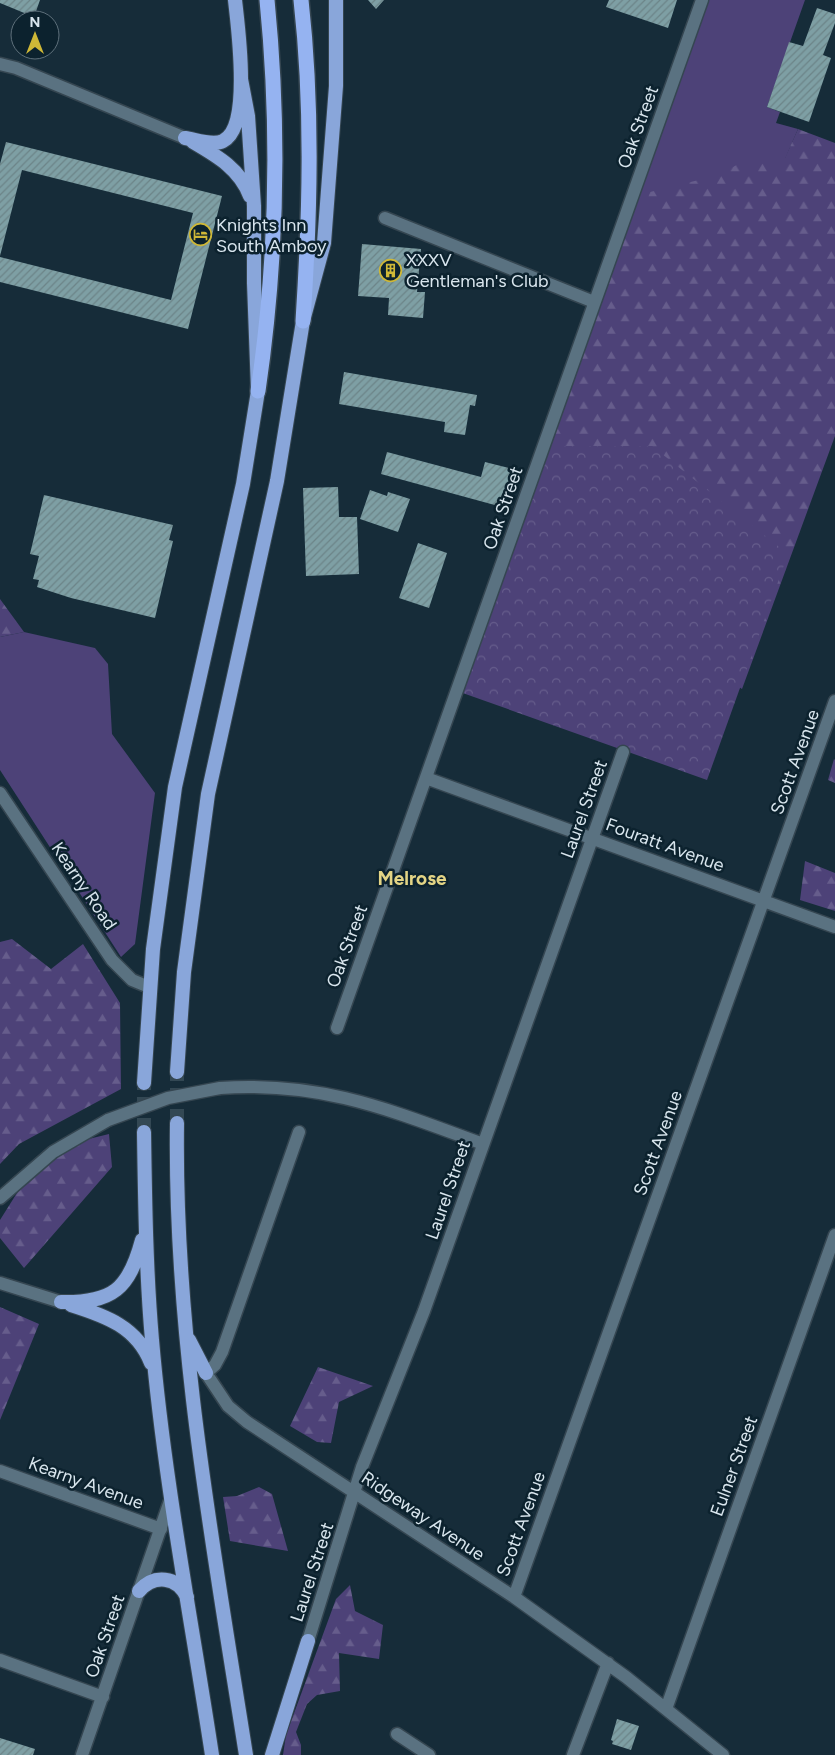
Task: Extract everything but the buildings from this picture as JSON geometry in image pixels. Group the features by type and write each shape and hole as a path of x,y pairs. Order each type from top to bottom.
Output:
{"highway":[{"path":"235,0 241,79 248,116 254,206 254,283 258,391"},
{"path":"144,1083 149,987 161,882 180,759 243,484 258,391 272,281 276,176 273,79 267,0"},
{"path":"178,1072 184,972 207,803 277,481 303,321 308,241 310,152 302,0"},
{"path":"303,321 324,243 336,100 336,0"},
{"path":"185,138 220,142 231,135 238,123 241,79"},
{"path":"185,138 217,156 234,170 245,184 254,206"},
{"path":"177,1123 177,1228 184,1324 199,1454 246,1755"},
{"path":"144,1132 146,1227 156,1376 171,1498 212,1755"},
{"path":"61,1302 97,1300 118,1290 129,1277 134,1266 146,1227"},
{"path":"61,1302 95,1313 127,1328 141,1343 156,1376"},
{"path":"184,1324 192,1348 206,1373"},
{"path":"139,1591 149,1582 170,1580 180,1586 188,1599"},
{"path":"272,1755 308,1641"}],"street":[{"name":"Oak Street","path":"337,1028 702,0"},
{"path":"0,64 16,68 185,138"},
{"path":"384,218 594,302"},
{"name":"Scott Avenue","path":"514,1597 835,701"},
{"name":"Laurel Street","path":"308,1641 362,1467 424,1311 623,752"},
{"name":"Fouratt Avenue","path":"426,778 835,927"},
{"name":"Kearny Road","path":"0,793 112,960 132,980 149,987"},
{"path":"0,1198 53,1152 108,1120 168,1098 220,1088 274,1086 327,1093 393,1111 483,1144"},
{"path":"206,1373 215,1365 222,1352 299,1132"},
{"name":"Eulner Street","path":"666,1709 835,1235"},
{"path":"0,1283 61,1302"},
{"name":"Ridgeway Avenue","path":"206,1373 220,1397 238,1414 514,1597 608,1663 723,1755"},
{"name":"Kearny Avenue","path":"0,1470 161,1529"},
{"name":"Oak Street","path":"82,1755 171,1498"},
{"path":"0,1660 103,1697"},
{"path":"573,1755 608,1663"},
{"path":"397,1734 429,1755"}],"green space":[{"path":"702,0 805,0 767,107 780,112 776,123 798,129 782,166 620,229"},
{"path":"798,129 835,143 835,436 742,689 694,655 561,446 544,446 620,229 641,218 650,192 719,175 747,159 766,163 785,158"},
{"path":"544,446 652,446 788,554 707,780 457,691"},
{"path":"0,599 24,632 0,637"},
{"path":"24,632 95,648 108,664 112,734 155,793 135,944 121,957 0,770 0,637"},
{"path":"835,760 835,783 828,780"},
{"path":"805,861 835,873 835,911 800,900"},
{"path":"12,939 51,969 83,944 120,1003 121,1089 19,1144 0,1164 0,942"},
{"path":"109,1134 112,1167 24,1268 0,1238 0,1220 44,1150"},
{"path":"0,1307 39,1324 0,1420"},
{"path":"318,1367 373,1386 339,1402 331,1443 317,1442 290,1426"},
{"path":"259,1487 272,1494 288,1551 230,1541 223,1497 237,1496"},
{"path":"350,1585 355,1611 383,1625 379,1659 339,1653 340,1691 317,1695 307,1704 296,1732 301,1745 301,1755 283,1755 286,1735 336,1599"}],"tunnel":[{"path":"177,1072 177,1123"},
{"path":"144,1083 144,1132"}],"place":[{"name":"Knights Inn South Amboy","path":"200,235"},
{"name":"XXXV Gentleman's Club","path":"390,270"}],"district":[{"name":"Melrose","path":"412,878"}]}
